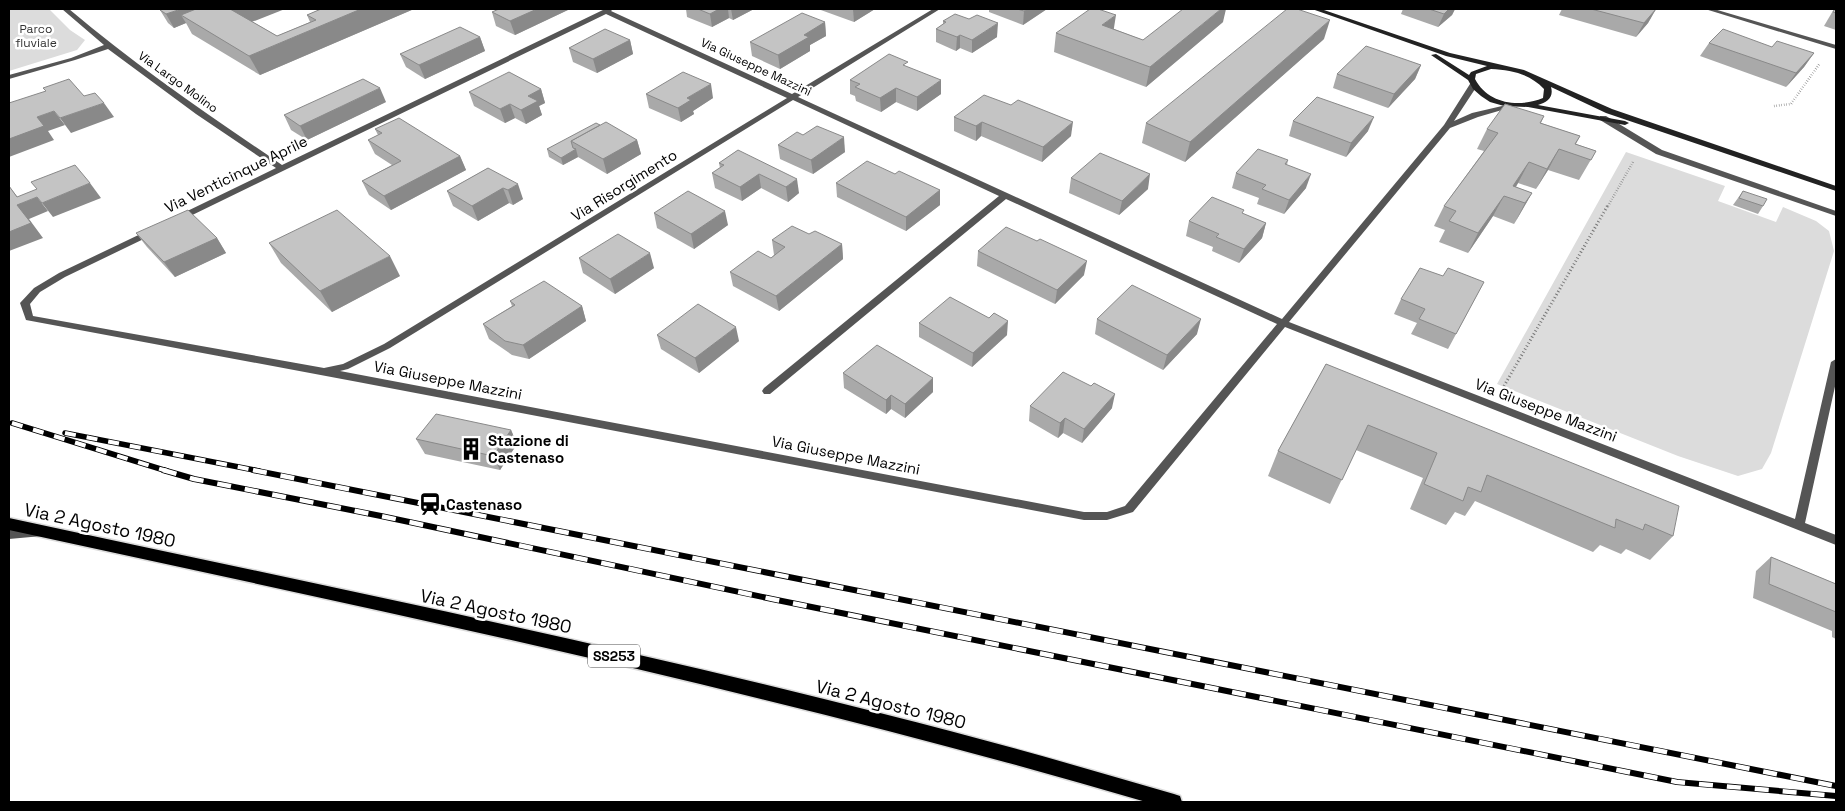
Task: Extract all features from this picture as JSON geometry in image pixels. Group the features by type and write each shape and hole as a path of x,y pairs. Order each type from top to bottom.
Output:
{"main road":[{"name":"Via 2 Agosto 1980","path":"9,524 692,673 893,722 1174,802"}],"street":[{"name":"Via Largo Molino","path":"65,9 109,46 199,112 282,168"},
{"name":"Via Risorgimento","path":"320,371 345,367 387,346 937,9"},
{"path":"1315,9 1448,55 1526,73 1542,82 1609,111 1836,189"},
{"path":"1708,9 1834,47"},
{"name":"Via Giuseppe Mazzini","path":"608,10 792,98 1283,323 1836,540"},
{"name":"Via Venticinque Aprile","path":"176,220 608,10"},
{"path":"1410,42 1445,60 1490,98 1517,105 1528,105 1668,131"},
{"path":"9,77 74,60 109,46"},
{"path":"1472,82 1473,73 1480,69 1501,67"},
{"name":"Via Giuseppe Mazzini","path":"320,371 1074,514 1107,516 1129,509 1447,126 1472,82"},
{"path":"1528,105 1546,99 1548,89 1542,82"},
{"name":"Via Giuseppe Mazzini","path":"1447,126 1475,115 1517,105"},
{"path":"1603,118 1659,152 1836,214"},
{"path":"767,391 1006,195"},
{"name":"Via Venticinque Aprile","path":"159,228 62,275 36,290 26,303 30,318 320,371"},
{"path":"1799,525 1836,362"},
{"path":"9,534 48,532"}],"path":[{"path":"1774,106 1792,104 1834,47"},
{"path":"1501,391 1636,155 1659,152"}],"green space":[{"name":"Parco fluviale","path":"9,9 49,9 70,30 85,40 77,50 9,71"},
{"path":"1626,152 1725,186 1718,201 1776,222 1783,207 1816,221 1829,231 1834,251 1771,453 1762,469 1738,476 1678,456 1497,384"}],"building":[{"path":"181,9 166,14 160,10"},
{"path":"196,9 230,9 277,36 316,20 307,15 321,9 361,9 249,56 181,15"},
{"path":"499,9 537,9 510,21 492,12"},
{"path":"698,9 719,9 710,14"},
{"path":"1090,9 1098,9 1116,15 1102,25 1143,40 1183,9 1221,9 1150,67 1056,33"},
{"path":"1287,9 1297,9 1330,20 1190,142 1146,123"},
{"path":"1429,9 1449,9 1444,14"},
{"path":"1591,9 1656,9 1644,23"},
{"path":"802,13 825,22 804,35 809,37 778,55 750,42"},
{"path":"955,14 969,19 977,15 998,23 972,40 960,35 957,37 936,29 946,22 943,21"},
{"path":"460,27 480,37 419,65 400,54"},
{"path":"605,29 630,40 593,59 569,48"},
{"path":"1723,29 1772,47 1777,41 1814,53 1796,73 1709,43"},
{"path":"1366,46 1421,65 1394,94 1337,74"},
{"path":"889,54 908,62 903,65 941,80 917,97 896,88 880,98 855,87 860,84 850,80"},
{"path":"509,72 541,89 528,96 538,101 521,110 510,104 500,109 469,92"},
{"path":"683,72 711,84 687,98 691,100 678,108 646,94"},
{"path":"69,79 84,96 95,93 104,103 60,118 54,111 37,117 44,126 9,139 9,103 46,91 43,88"},
{"path":"363,79 380,88 300,126 284,115"},
{"path":"984,95 1011,105 1018,100 1073,122 1043,147 982,122 976,126 954,117"},
{"path":"1317,97 1374,117 1351,143 1293,121"},
{"path":"1505,104 1544,116 1540,123 1580,136 1575,144 1596,151 1591,160 1559,149 1547,169 1529,162 1513,186 1532,193 1525,203 1504,196 1478,233 1449,221 1456,211 1444,206 1498,133 1487,129"},
{"path":"399,118 460,156 384,196 362,181 401,161 368,140 382,133 375,129"},
{"path":"606,122 637,140 603,159 571,141"},
{"path":"596,123 600,125 571,141 573,148 576,149 561,158 547,149"},
{"path":"817,126 844,137 811,160 778,145 797,132 803,135"},
{"path":"1258,149 1288,160 1285,164 1311,174 1289,200 1262,189 1266,185 1236,173"},
{"path":"738,150 797,179 786,187 759,174 740,187 712,173 724,165 719,163"},
{"path":"1100,153 1150,174 1122,201 1071,178"},
{"path":"867,161 895,174 899,171 940,190 906,217 836,183"},
{"path":"75,165 90,183 42,203 37,197 17,205 31,223 9,232 9,186 17,197 37,189 31,182"},
{"path":"488,168 518,184 508,190 503,188 472,206 447,191"},
{"path":"688,191 725,211 691,234 654,213"},
{"path":"1743,191 1767,199 1763,206 1739,198"},
{"path":"1212,197 1244,210 1242,213 1266,223 1244,249 1216,237 1219,234 1189,221"},
{"path":"188,210 217,238 164,262 136,233"},
{"path":"337,210 390,256 320,291 269,243"},
{"path":"792,226 809,234 815,231 842,244 776,296 730,272 758,251 771,258 785,247 772,240"},
{"path":"1006,227 1037,241 1040,239 1087,261 1057,290 978,251"},
{"path":"618,234 650,253 610,279 579,258"},
{"path":"1420,268 1443,276 1448,268 1484,282 1456,334 1419,319 1425,309 1401,299"},
{"path":"544,281 582,306 523,345 505,341 483,324 515,305 510,301"},
{"path":"1132,285 1201,319 1167,355 1097,319"},
{"path":"950,297 989,318 994,313 1008,321 973,353 919,323"},
{"path":"698,304 736,327 695,358 657,335"},
{"path":"877,345 933,378 905,404 891,395 886,400 843,373"},
{"path":"1326,364 1679,506 1673,536 1645,524 1643,530 1616,519 1615,528 1487,475 1481,492 1468,487 1463,501 1424,484 1437,453 1368,425 1342,480 1278,451"},
{"path":"1063,372 1091,386 1094,383 1115,394 1084,429 1065,418 1060,423 1030,406"},
{"path":"436,414 511,430 493,456 416,439"},
{"path":"1771,557 1836,584 1836,612 1769,584"}],"railway":[{"path":"12,423 167,471"},
{"path":"65,433 259,471"},
{"path":"163,470 194,479 381,516 772,599 1677,782 1836,796"},
{"path":"253,470 1836,786"}],"place":[{"name":"Stazione di Castenaso","path":"471,449"},
{"name":"Castenaso","path":"430,504"}]}
